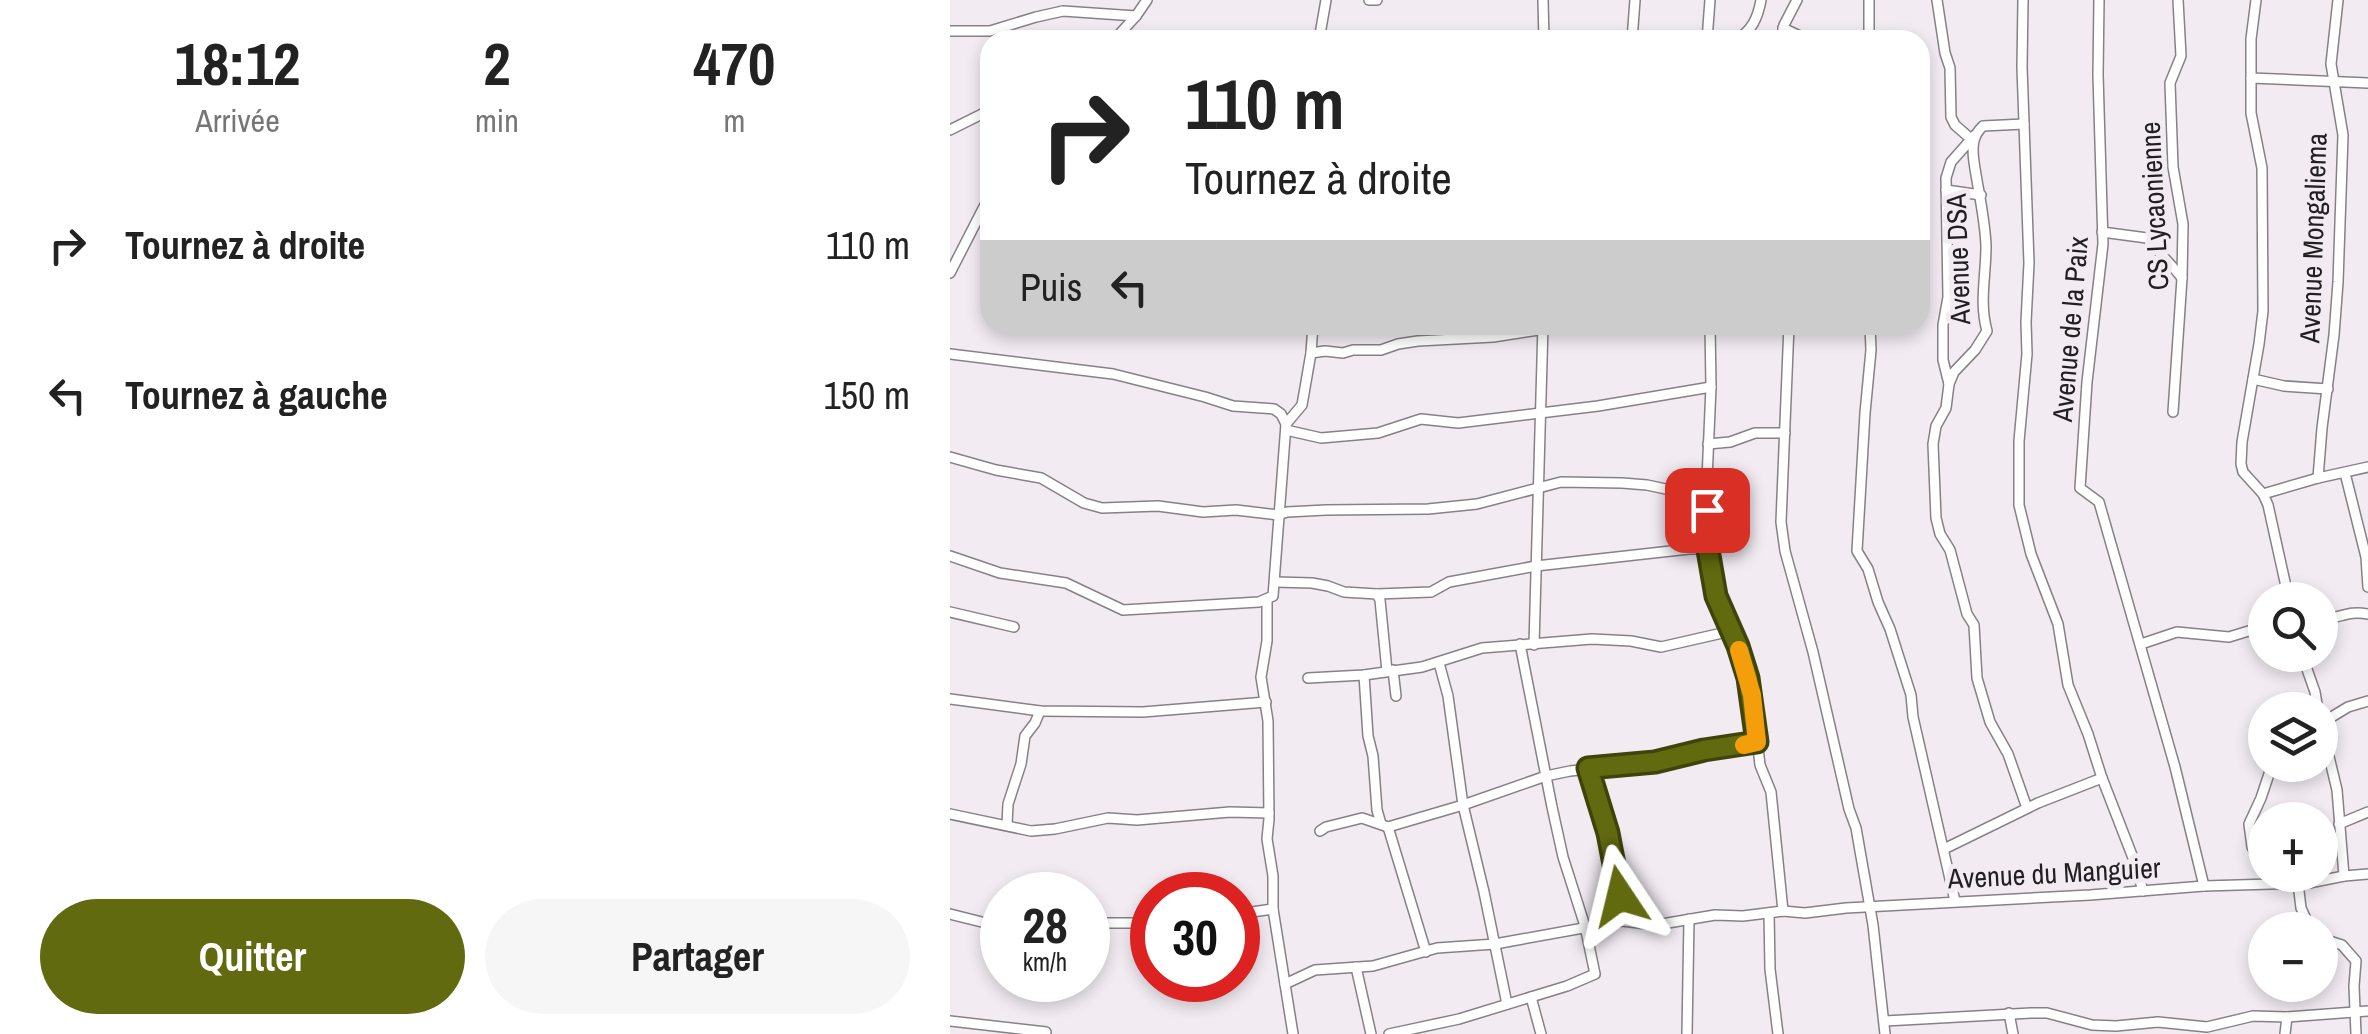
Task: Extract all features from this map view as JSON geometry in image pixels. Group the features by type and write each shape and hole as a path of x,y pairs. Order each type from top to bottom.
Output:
{"street":[{"path":"1123,30 1147,0"},
{"path":"1320,30 1326,0"},
{"path":"1369,0 1378,0"},
{"path":"1543,0 1544,30"},
{"path":"1633,30 1635,0"},
{"path":"1708,30 1710,0"},
{"path":"1749,30 1761,0"},
{"path":"1787,30 1783,28 1797,0"},
{"path":"1869,0 1869,30"},
{"path":"1936,0 1950,68 1951,117 1973,137"},
{"path":"2023,0 2029,263 2019,505 2058,624 2068,686 2143,891"},
{"name":"Avenue de la Paix","path":"2100,0 2102,264 2086,382 2080,488 2099,502 2141,644"},
{"name":"CS Lycaonienne","path":"2173,412 2182,278 2182,224 2173,167 2170,92 2181,56 2178,0"},
{"path":"2256,0 2251,38 2251,114 2262,168 2263,274 2261,330 2241,464 2268,505 2285,582"},
{"name":"Avenue Mongaliema","path":"2318,478 2336,300 2343,135 2331,64 2338,0"},
{"path":"996,30 1063,11 1136,16"},
{"path":"950,31 980,32"},
{"path":"2251,78 2368,82"},
{"path":"950,130 980,115"},
{"path":"1949,384 1943,360 1948,297 1946,178 1951,162 1983,126 2024,124"},
{"name":"Avenue DSA","path":"1973,137 1986,247 1982,295 1986,331 1954,372 1946,408 1934,434 1936,518 1974,626 1977,678 1988,714 2008,754 2027,808"},
{"path":"1946,190 1980,195"},
{"path":"950,273 980,222"},
{"path":"2102,232 2146,238 2182,278"},
{"path":"1286,427 1302,406 1312,335"},
{"path":"1311,353 1382,350 1418,341 1502,335"},
{"path":"1534,644 1542,335"},
{"path":"1710,335 1708,550 1716,596 1738,646 1752,695 1760,765 1771,792 1783,911"},
{"path":"1789,335 1781,495 1786,552 1814,652 1848,810 1856,828 1874,925 1885,1034"},
{"path":"1870,335 1857,551 1872,580 1906,678 1956,901"},
{"path":"950,354 1113,374 1233,406 1274,410 1281,414 1286,427 1275,582 1273,596 1266,600 1122,610 1066,583 1000,572 950,556"},
{"path":"1943,360 1964,360"},
{"path":"2253,379 2328,389"},
{"path":"1286,427 1321,438 1378,433 1421,419 1458,423 1598,406 1711,386"},
{"path":"1708,444 1730,442 1754,433 1786,433"},
{"path":"950,457 1041,478 1084,503 1102,508 1158,506 1278,515 1326,510 1428,510 1477,504 1561,482 1622,483 1675,491 1707,486"},
{"path":"2263,494 2368,467"},
{"path":"2345,473 2366,557 2368,586"},
{"path":"1275,582 1312,583 1344,592 1431,592 1449,582 1536,566 1708,550"},
{"path":"1377,594 1396,696"},
{"path":"1266,600 1267,642 1261,677 1268,721 1267,839 1273,909 1293,1034"},
{"path":"950,612 1014,626"},
{"path":"2338,617 2353,612 2368,614"},
{"path":"1308,678 1364,675 1439,662 1482,648 1592,639 1661,647 1731,631"},
{"path":"2204,886 2141,644 2177,632 2230,637 2248,631"},
{"path":"1390,1034 1459,1019 1595,974 1585,926 1563,857 1520,644"},
{"path":"1439,662 1448,696 1463,805 1508,1004"},
{"path":"1364,675 1377,810 1412,899 1426,952"},
{"path":"950,700 1040,712 1137,712 1266,702"},
{"path":"2338,713 2368,700"},
{"path":"1007,825 1008,804 1025,736 1040,712"},
{"path":"1320,831 1362,818 1384,825 1463,805 1546,776 1655,762 1757,742"},
{"path":"1588,768 1608,833 1622,921"},
{"path":"1944,849 2027,808 2102,778"},
{"path":"2335,782 2344,876"},
{"path":"2339,824 2368,812"},
{"path":"950,814 1043,830 1108,818 1269,814"},
{"name":"Avenue du Manguier","path":"2338,877 2368,874"},
{"name":"Avenue du Manguier","path":"1285,984 1315,970 1374,966 1449,946 1495,944 1622,921 1656,924 1715,915 1805,913 2248,882"},
{"path":"1260,911 1273,909"},
{"path":"1770,913 1770,969 1778,1034"},
{"path":"950,914 980,922"},
{"path":"1686,1034 1689,919"},
{"path":"2338,944 2356,962 2356,1034"},
{"path":"1356,967 1371,1034"},
{"path":"1531,996 1542,1034"},
{"path":"1885,1021 2009,1013 2048,1014 2076,1023 2116,1026 2158,1022 2208,1027 2254,1016 2368,1010"},
{"path":"2009,1013 2013,1034"},
{"path":"2284,1034 2287,1017"},
{"path":"950,1022 1046,1032"}],"slow traffic":[{"path":"1739,650 1752,695 1757,742 1744,745"}],"route":[{"path":"1620,896 1608,833 1588,768 1655,762 1757,742 1748,678 1716,596 1708,550 1707,510"}]}
